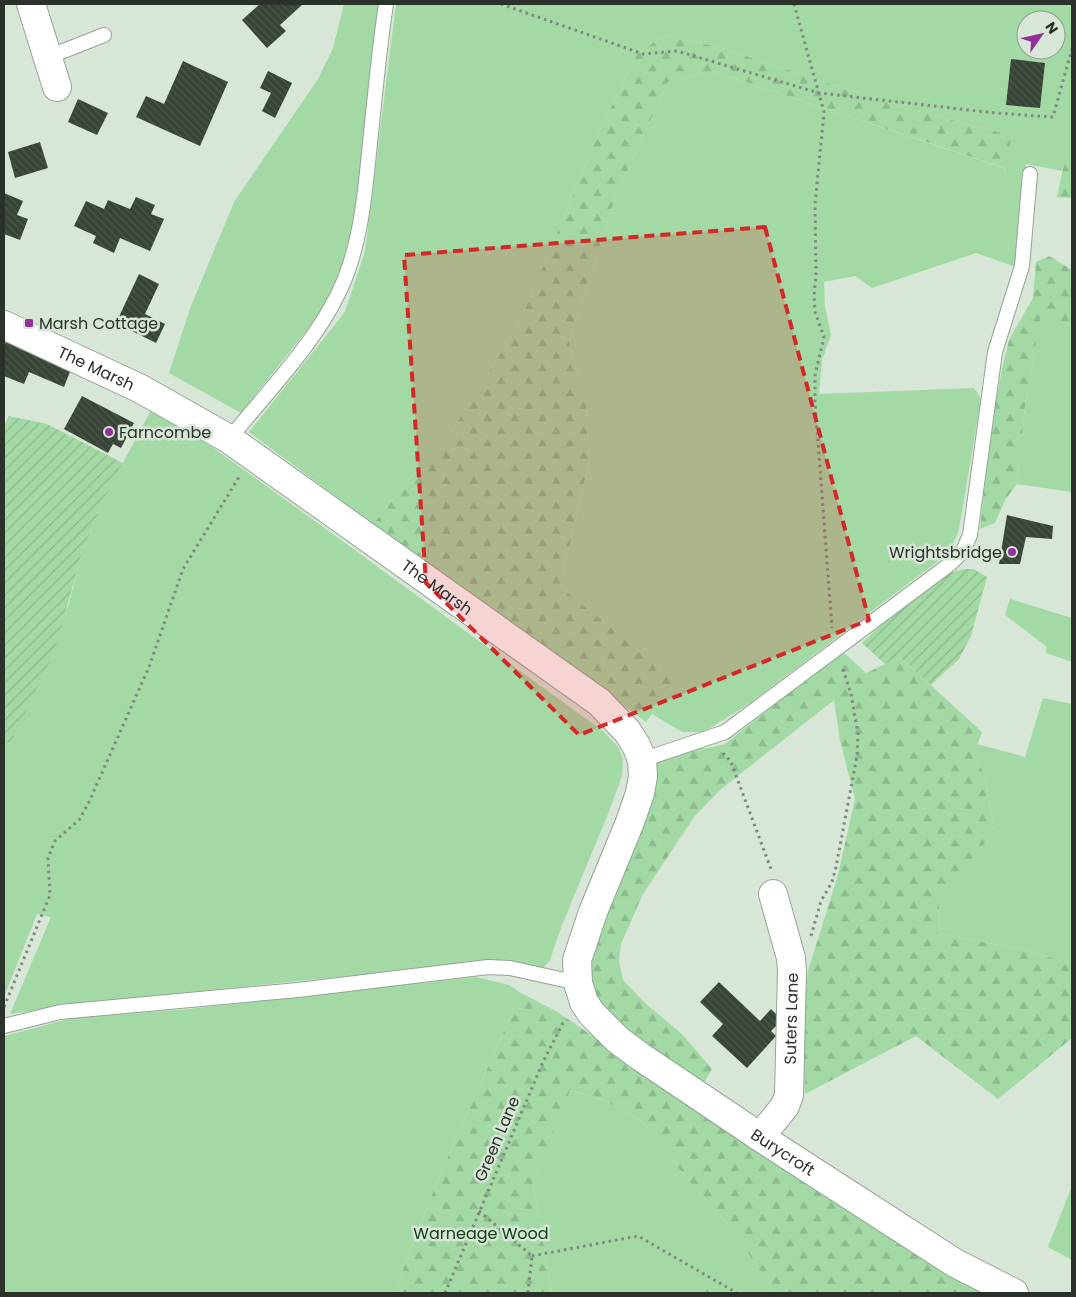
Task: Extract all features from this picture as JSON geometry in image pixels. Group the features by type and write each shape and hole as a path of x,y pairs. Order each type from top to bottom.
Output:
{"street":[{"path":"31,4 57,87"},
{"name":"The Marsh","path":"4,325 141,389 229,439 253,455 599,702 627,731 642,760"},
{"path":"581,992 577,960 581,944 640,793 642,760"},
{"name":"Suters Lane","path":"760,1137 785,1106 789,1095 791,961 773,894"},
{"name":"Burycroft","path":"581,992 600,1024 618,1040 760,1137 955,1263 1014,1293"}],"lane":[{"path":"229,439 317,329 335,300 346,275 358,230 366,185 386,4"},
{"path":"48,57 104,35"},
{"path":"642,760 711,738 736,724 950,564 963,551 970,535 995,352 1022,266 1030,174"},
{"path":"4,1026 60,1012 298,990 488,967 510,968 581,992"}],"path":[{"path":"501,4 644,54 677,51 819,93 996,113 1053,117 1072,49"},
{"path":"791,961 809,944 821,902 832,882 857,756 858,734 855,714 830,615 816,402 815,375 824,337 815,312 815,204 824,112 794,4"},
{"path":"4,1008 50,895 48,858 55,842 79,820 89,802 149,667 183,569 253,455"},
{"path":"711,738 731,762 774,876 773,894"},
{"name":"Green Lane","path":"445,1293 552,1044 581,992"},
{"path":"479,1211 532,1256"},
{"path":"532,1256 638,1236 737,1293"},
{"path":"528,1293 532,1256"}],"highlighted area":[{"path":"765,227 869,620 579,735 426,583 404,255"}],"green space":[{"path":"344,4 379,4 357,198 347,253 331,293 315,320 241,413 169,373 191,306 234,202 318,79 333,48"},
{"path":"396,4 1072,4 1072,164 1064,164 1062,171 1026,164 1016,267 976,253 872,288 855,276 824,282 825,307 831,335 822,360 819,394 974,388 981,399 959,529 950,552 750,703 704,732 682,732 652,714 676,681 560,586 589,462 586,405 569,341 617,192 668,82 712,71 1007,169 1011,135 901,107 719,47 663,36 637,54 600,130 519,324 449,435 403,486 373,524 249,432 345,312 365,251"},
{"path":"663,36 719,47 901,107 1011,135 1008,169 712,71 668,82 617,192 569,341 586,405 589,462 560,586 676,681 646,722 373,524 403,486 449,435 519,324 600,130 637,54"},
{"path":"1064,164 1072,164 1072,198 1057,197"},
{"path":"1049,256 1072,270 1072,328 1042,309 1025,408 1017,484 1005,500 995,523 980,529 990,434 1009,340 1033,298 1036,262"},
{"path":"1042,308 1072,328 1072,492 1017,484 1025,408"},
{"path":"153,406 603,731 618,747 623,759 622,776 562,925 550,960 543,968 499,961 91,1002 10,1014 51,917 37,914 4,997 4,742 10,744 68,607 82,553 103,501"},
{"path":"9,416 47,424 123,463 103,501 82,553 54,653 10,744 4,742 4,426"},
{"path":"964,569 974,569 987,577 971,636 959,659 931,685 900,657 885,664 862,643 922,590 950,574"},
{"path":"1010,599 1072,618 1072,662 1046,653 1046,646 1005,615"},
{"path":"842,651 866,673 900,657 982,732 973,756 985,774 994,831 939,904 938,934 1011,947 1072,963 1072,1038 998,1099 916,1036 805,1094 803,1017 808,971 838,875 855,799 840,740 834,700 720,790 694,817 643,894 621,944 619,961 623,980 646,1004 682,1034 712,1069 702,1086 659,1057 630,1034 606,1010 593,987 591,955 656,764 686,749 708,748 725,744"},
{"path":"1043,698 1072,704 1072,963 1011,947 938,934 939,904 994,831 985,774 973,756 977,744 1025,757"},
{"path":"476,977 509,985 521,993 436,1184 394,1293 4,1293 4,1036 73,1018 188,1009"},
{"name":"Warneage Wood","path":"521,993 554,1010 949,1273 991,1293 775,1293 730,1227 684,1175 643,1122 604,1100 570,1090 533,1183 552,1293 394,1293 436,1184"},
{"path":"569,1090 604,1100 643,1122 684,1175 730,1227 775,1293 552,1293 533,1183"},
{"path":"1072,1186 1072,1260 1048,1247"},
{"path":"704,1285 724,1292 726,1293 700,1293"}],"building":[{"path":"260,4 303,4 280,25 286,31 267,48 242,20"},
{"path":"1011,59 1045,63 1040,108 1006,105"},
{"path":"183,61 228,82 200,146 136,117 146,96 164,104"},
{"path":"268,71 292,83 275,118 262,111 271,93 260,88"},
{"path":"78,99 108,113 97,135 68,122"},
{"path":"40,142 48,168 15,178 8,152"},
{"path":"4,193 23,201 17,215 28,219 20,240 4,234"},
{"path":"136,197 155,205 151,214 164,219 150,251 120,238 114,253 93,243 96,236 74,226 86,201 104,209 108,200 130,209"},
{"path":"139,274 159,284 145,314 165,324 156,343 116,323"},
{"path":"8,336 73,364 64,387 29,372 24,384 4,376 4,347"},
{"path":"82,396 134,423 121,448 113,444 108,453 64,429"},
{"name":"Wrightsbridge","path":"1007,515 1053,526 1052,539 1026,537 1020,564 999,564"},
{"path":"719,982 760,1021 771,1009 782,1020 771,1031 776,1036 747,1068 712,1036 723,1024 700,1002"}],"place":[{"name":"Marsh Cottage","path":"29,323"},
{"name":"Farncombe","path":"109,432"},
{"name":"Wrightsbridge","path":"1012,552"}]}
